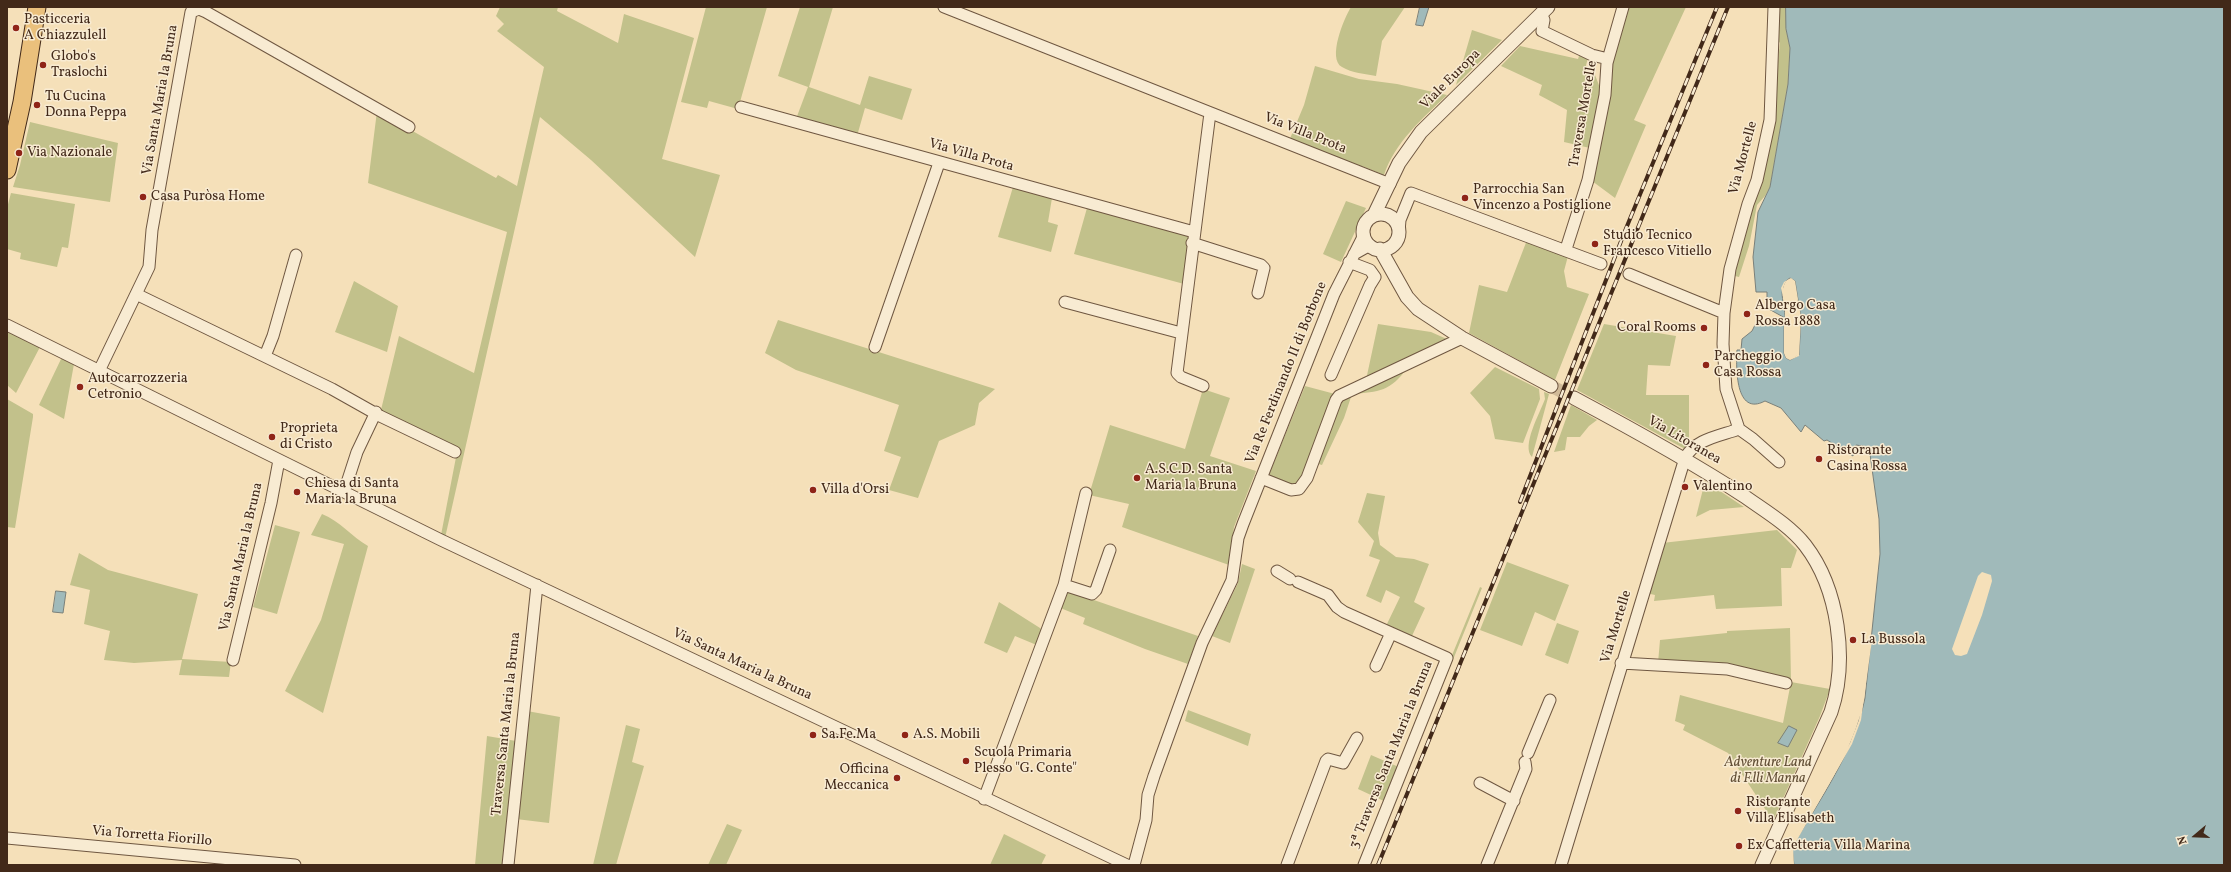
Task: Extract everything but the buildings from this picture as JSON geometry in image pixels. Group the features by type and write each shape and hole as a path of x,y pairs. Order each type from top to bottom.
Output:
{"main road":[{"path":"7,170 13,117 38,7"}],"street":[{"name":"Via Villa Prota","path":"944,7 1390,184"},
{"name":"Traversa Mortelle","path":"1566,249 1588,180 1605,95 1608,59 1623,7"},
{"name":"Via Mortelle","path":"1561,865 1621,663 1685,458 1692,448 1702,442 1739,429 1726,390 1724,368 1724,313 1730,269 1748,204 1757,180 1770,120 1774,7"},
{"name":"Via Santa Maria la Bruna","path":"99,371 149,267 152,230 191,12 195,9 206,12 409,127"},
{"path":"1544,10 1542,31 1592,55 1608,59"},
{"name":"Viale Europa","path":"1374,215 1399,163 1421,132 1544,10"},
{"name":"Via Villa Prota","path":"741,107 939,163 1193,238 1261,265 1264,268 1258,293"},
{"path":"1203,386 1181,377 1177,373 1210,112"},
{"path":"875,347 939,163"},
{"name":"Viale Europa","path":"1390,184 1394,215"},
{"path":"1394,215 1411,193 1566,249 1601,264"},
{"path":"1394,215 1374,215 1365,223 1371,243 1418,309 1462,338 1552,386"},
{"path":"1394,215 1397,237 1392,254 1400,285"},
{"path":"1371,243 1386,249 1397,237"},
{"name":"Via Re Ferdinando II di Borbone","path":"1134,865 1146,820 1148,795 1154,776 1202,643 1232,580 1238,538 1261,478 1351,259 1371,243"},
{"path":"265,356 273,336 296,255"},
{"path":"1331,375 1370,285 1375,277 1370,270 1351,259"},
{"path":"1629,274 1724,313"},
{"path":"136,294 265,356 376,412 380,416 455,452"},
{"path":"1065,302 1181,333"},
{"name":"Via Santa Maria la Bruna","path":"7,325 344,492 885,749 984,799 1127,865"},
{"path":"1261,478 1291,490 1298,489 1307,478 1336,400 1339,396 1462,338"},
{"name":"Via Litoranea","path":"1574,398 1685,458 1772,515 1804,545 1822,575 1832,607 1839,656 1837,694 1762,865"},
{"path":"344,492 357,452 376,412"},
{"path":"1739,429 1779,462"},
{"name":"Via Santa Maria la Bruna","path":"233,660 271,503 279,460"},
{"path":"984,799 1064,585 1086,493"},
{"path":"1064,585 1092,594 1096,590 1110,550"},
{"name":"3ª Traversa Santa Maria la Bruna","path":"1276,571 1328,595 1337,607 1344,612 1447,658 1364,865"},
{"name":"Traversa Santa Maria la Bruna","path":"508,865 537,585"},
{"path":"1376,666 1391,633"},
{"path":"1621,663 1727,669 1786,683"},
{"path":"1487,865 1526,770 1526,758 1550,700"},
{"path":"1287,865 1326,761 1328,760 1343,763 1357,738"},
{"path":"1480,783 1514,801"},
{"name":"Via Torretta Fiorillo","path":"7,838 294,865"}],"green space":[{"path":"500,7 558,7 557,11 618,43 624,14 694,38 662,159 720,175 695,257 591,160 540,117 445,538 441,535 457,452 380,414 399,336 474,373 507,232 368,183 377,111 496,178 498,175 517,186 544,67 497,31 504,24 496,16"},
{"path":"706,7 767,7 738,109 709,101 707,108 681,102"},
{"path":"800,7 833,7 809,87 860,105 869,76 912,89 902,120 865,108 857,136 796,119 808,87 778,76"},
{"path":"1351,7 1405,7 1382,41 1376,76 1350,71 1338,63 1336,47 1338,38"},
{"path":"1627,7 1686,7 1634,120 1646,125 1615,198 1592,181 1610,66"},
{"path":"1778,7 1786,7 1786,29 1790,48 1788,84 1770,187 1765,196 1757,205 1749,246 1739,277 1735,276 1747,218 1770,134 1780,43 1776,38"},
{"path":"1472,30 1502,40 1456,85"},
{"path":"1520,46 1578,59 1580,53 1588,57 1585,70 1595,75 1602,93 1590,148 1564,142 1567,110 1539,95 1542,85 1501,66"},
{"path":"1315,66 1359,79 1397,84 1447,95 1419,122 1402,142 1389,163 1384,175 1362,166 1360,169 1289,141 1304,105"},
{"path":"30,122 118,143 110,202 13,187 20,165"},
{"path":"1013,187 1052,198 1048,222 1058,225 1051,252 998,237"},
{"path":"11,193 75,204 68,248 62,247 57,267 20,259 21,253 7,249 7,208"},
{"path":"1346,201 1366,208 1341,262 1323,254"},
{"path":"1087,208 1189,235 1184,284 1074,254"},
{"path":"1527,240 1568,256 1564,271 1567,287 1589,294 1555,380 1469,333 1479,285 1507,292"},
{"path":"354,281 398,306 387,352 335,332"},
{"path":"778,320 995,389 979,403 975,425 939,441 918,498 889,490 901,457 884,451 899,405 796,370 765,353"},
{"path":"1378,324 1431,332 1449,340 1366,380"},
{"path":"1604,324 1676,336 1670,366 1648,365 1646,395 1689,395 1689,443 1685,449 1577,390"},
{"path":"7,331 40,347 16,393 7,385"},
{"path":"62,357 74,364 64,419 39,405"},
{"path":"1495,367 1539,389 1540,399 1523,443 1495,439 1490,416 1470,393"},
{"path":"1407,368 1401,376 1390,386 1384,389 1352,394 1344,418 1322,465 1315,463 1339,401 1344,396"},
{"path":"1305,386 1335,394 1303,480 1293,487 1269,475"},
{"path":"1203,389 1230,398 1210,456 1256,471 1234,527 1229,565 1122,527 1129,504 1089,495 1110,425 1185,449"},
{"path":"1544,392 1549,394 1532,457 1529,452 1530,438 1532,429 1545,399"},
{"path":"7,399 33,414 15,528 7,527"},
{"path":"1571,405 1597,420 1589,426 1580,437 1567,437 1565,450 1554,452"},
{"path":"1705,481 1744,507 1710,510 1696,517"},
{"path":"1367,493 1385,496 1378,533 1380,545 1396,557 1414,559 1429,564 1414,602 1425,608 1411,638 1386,626 1400,597 1386,590 1381,603 1366,596 1380,560 1369,556 1374,541 1358,522"},
{"path":"322,514 335,521 368,546 323,713 285,691 321,620 344,544 311,535"},
{"path":"275,525 300,532 277,614 253,607"},
{"path":"1777,530 1797,550 1791,568 1781,568 1782,606 1716,609 1714,595 1654,601 1655,595 1646,593 1662,543"},
{"path":"79,553 108,570 198,594 182,659 231,662 229,677 179,675 182,660 134,663 104,660 110,631 84,624 90,590 70,585"},
{"path":"1507,562 1569,585 1555,621 1535,612 1522,646 1480,630"},
{"path":"1242,564 1255,569 1230,643 1212,636 1238,583"},
{"path":"1480,587 1482,588 1370,865 1366,865"},
{"path":"1065,590 1198,636 1188,664 1145,649 1083,624 1085,618 1058,607"},
{"path":"999,602 1043,631 1039,646 1015,636 1007,653 984,643"},
{"path":"1557,623 1579,631 1568,664 1545,655"},
{"path":"1790,628 1791,682 1658,663 1660,640 1727,633 1727,631"},
{"name":"Adventure Land di F.lli Manna","path":"1791,682 1830,689 1820,716 1773,821 1728,753 1683,730 1685,725 1675,721 1680,695 1783,723"},
{"path":"1188,710 1251,734 1248,746 1185,721"},
{"path":"527,711 560,717 549,823 516,819"},
{"path":"626,725 640,729 632,762 644,766 616,865 593,865"},
{"path":"487,736 516,741 504,865 475,865"},
{"path":"1371,755 1401,768 1386,802 1358,789"},
{"path":"727,824 742,830 726,865 708,865"},
{"path":"1004,834 1046,855 1041,865 990,865"}],"water":[{"path":"1420,7 1429,7 1423,26 1416,25"},
{"path":"1786,7 2224,7 2224,865 1794,865 1792,847 1835,775 1853,737 1860,718 1865,698 1880,554 1879,519 1869,447 1856,445 1853,456 1827,440 1824,441 1805,425 1801,432 1781,408 1765,401 1755,404 1748,402 1739,388 1737,350 1741,350 1742,339 1752,331 1756,323 1784,325 1784,353 1786,358 1790,360 1799,355 1801,318 1795,281 1790,278 1783,286 1782,296 1785,318 1767,308 1767,292 1756,292 1753,257 1758,212 1770,187 1788,84 1790,48 1786,29"},
{"path":"56,591 66,592 63,613 53,612"},
{"path":"1789,726 1797,730 1788,747 1778,743"}],"pier":[{"path":"1791,278 1795,281 1801,318 1799,356 1790,360 1786,358 1784,353 1784,323 1786,325 1786,353 1788,357 1794,357 1797,355 1798,303 1793,282 1790,280 1785,283 1783,288 1787,305 1787,319 1785,320 1785,305 1781,288 1784,282"},
{"path":"1982,572 1991,575 1992,581 1982,615 1967,654 1961,656 1955,655 1952,649 1978,576"},
{"path":"1870,639 1872,640 1861,720 1852,744 1793,847 1794,865 1792,865 1791,846 1850,743 1859,720"}],"tunnel":[{"path":"1551,386 1574,398"}],"railway":[{"path":"1520,502 1625,231 1717,7"},
{"path":"1378,865 1728,7"}],"place":[{"name":"Pasticceria A Chiazzulell","path":"16,28"},
{"name":"Globo's Traslochi","path":"43,65"},
{"name":"Tu Cucina Donna Peppa","path":"37,105"},
{"name":"Via Nazionale","path":"19,153"},
{"name":"Casa Puròsa Home","path":"143,197"},
{"name":"Parrocchia San Vincenzo a Postiglione","path":"1465,198"},
{"name":"Studio Tecnico Francesco Vitiello","path":"1595,244"},
{"name":"Albergo Casa Rossa 1888","path":"1747,314"},
{"name":"Coral Rooms","path":"1704,328"},
{"name":"Parcheggio Casa Rossa","path":"1706,365"},
{"name":"Autocarrozzeria Cetronio","path":"80,387"},
{"name":"Proprieta di Cristo","path":"272,437"},
{"name":"Ristorante Casina Rossa","path":"1819,459"},
{"name":"A.S.C.D. Santa Maria la Bruna","path":"1137,478"},
{"name":"Valentino","path":"1685,487"},
{"name":"Villa d'Orsi","path":"813,490"},
{"name":"Chiesa di Santa Maria la Bruna","path":"297,492"},
{"name":"La Bussola","path":"1853,640"},
{"name":"Sa.Fe.Ma","path":"813,735"},
{"name":"A.S. Mobili","path":"905,735"},
{"name":"Scuola Primaria Plesso \"G. Conte\"","path":"966,761"},
{"name":"Officina Meccanica","path":"897,778"},
{"name":"Ristorante Villa Elisabeth","path":"1738,811"},
{"name":"Ex Caffetteria Villa Marina","path":"1739,846"}]}
